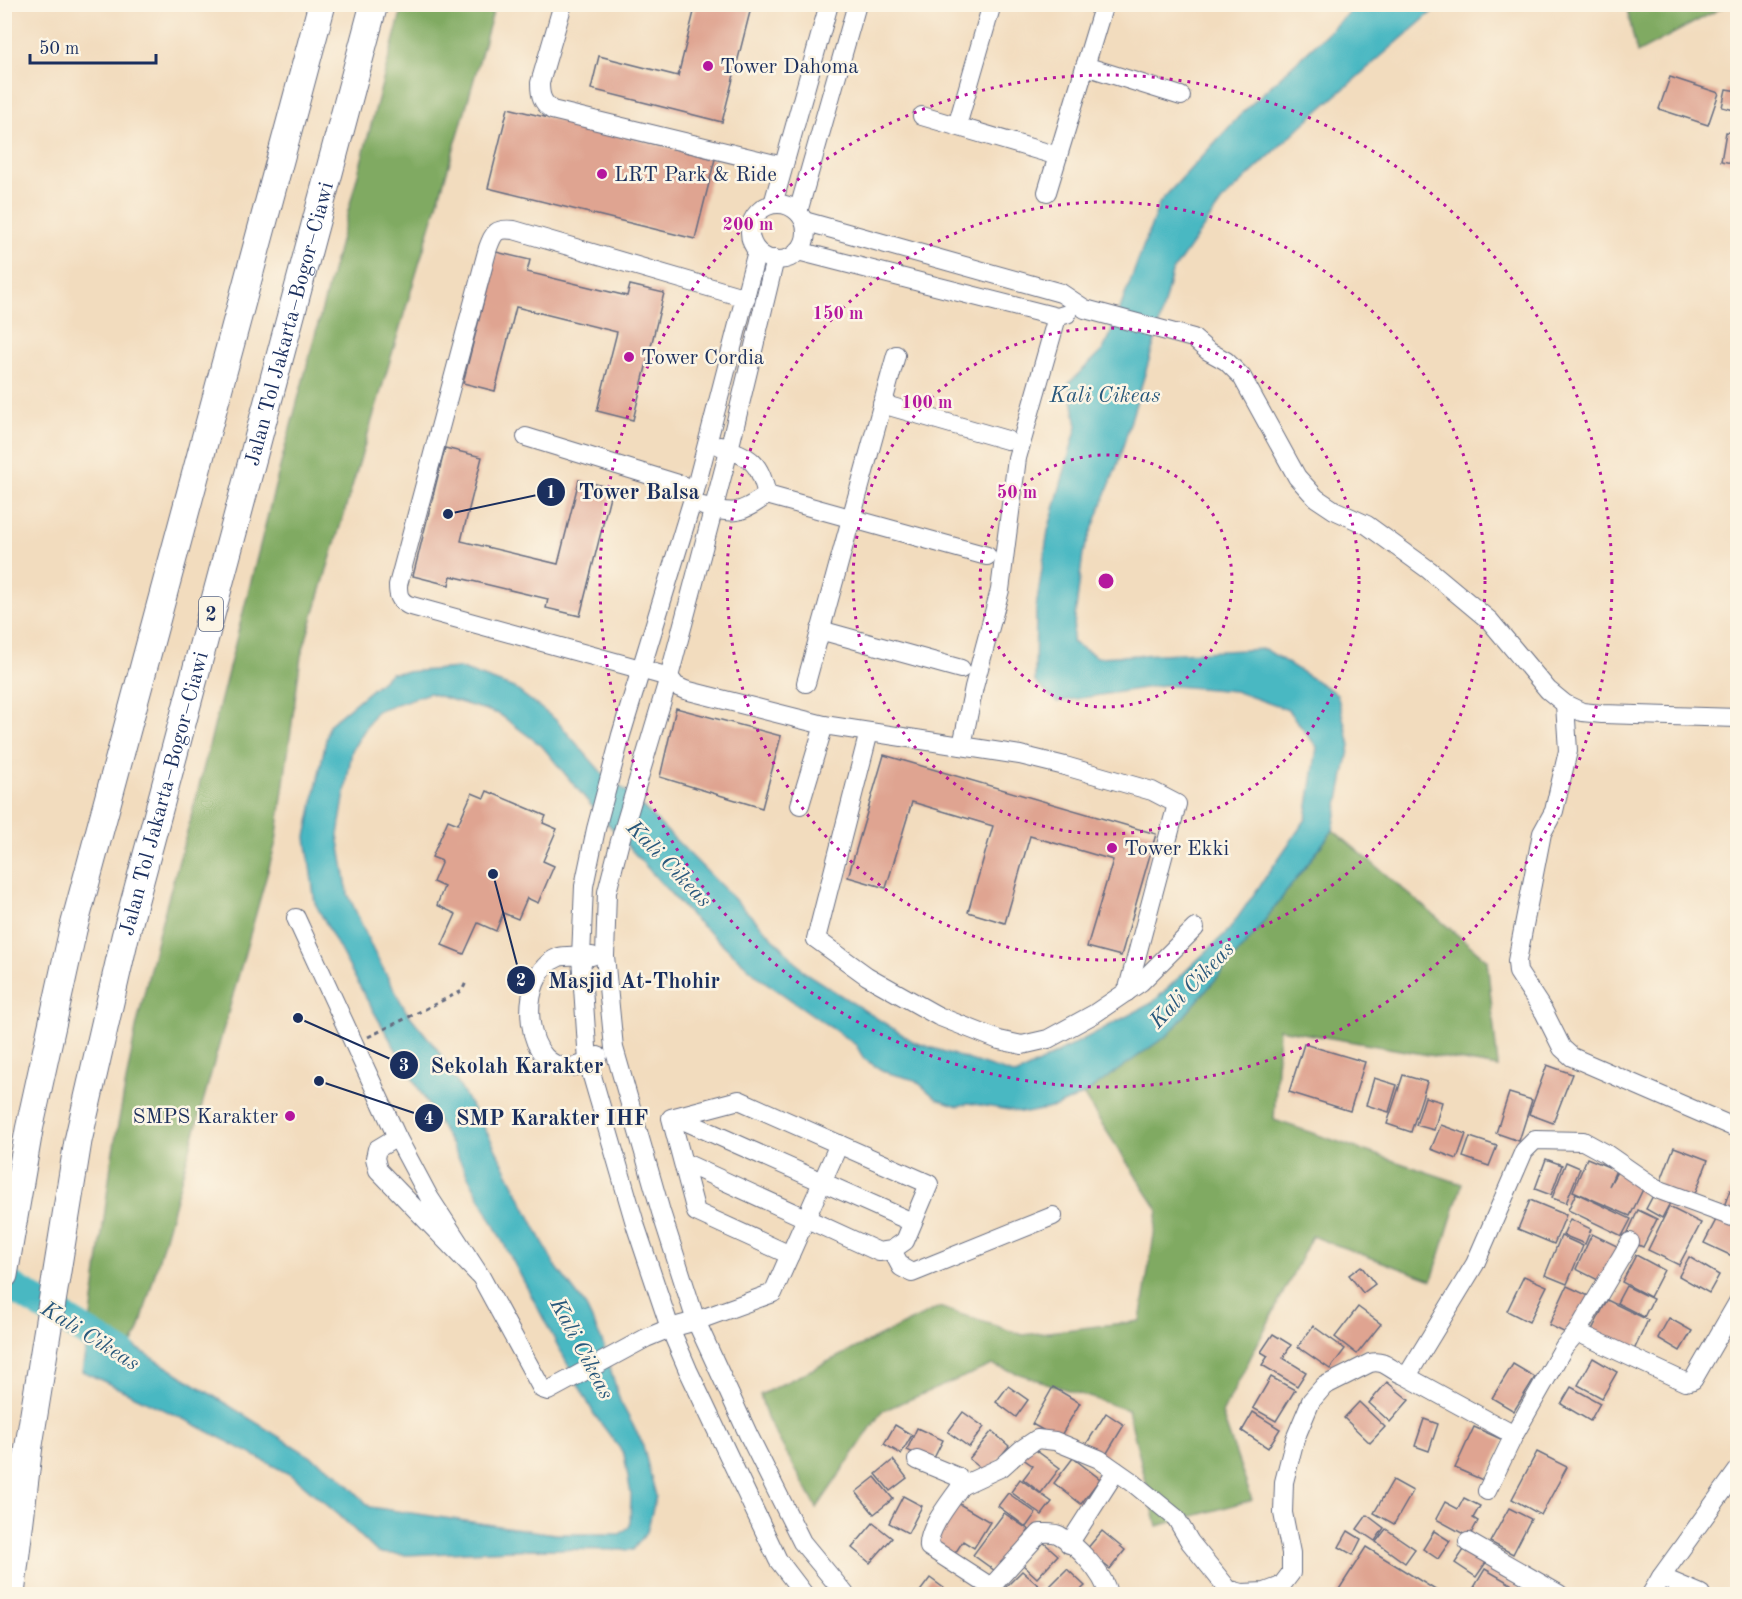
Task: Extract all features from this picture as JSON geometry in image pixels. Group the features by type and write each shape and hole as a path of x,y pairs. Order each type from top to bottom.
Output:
{"highway":[{"path":"4,1275 29,1130 73,930 322,4"},
{"name":"Jalan Tol Jakarta–Bogor–Ciawi","path":"11,1594 29,1445 78,1141 125,937 374,4"}],"street":[{"path":"563,4 540,83 540,94 544,103 552,110 783,166"},
{"path":"773,204 829,4"},
{"path":"857,4 801,217 806,232 804,242 798,251 784,259 765,257 757,251 750,238 752,223 759,210 773,204 786,205 801,217 1060,293 1090,310 1193,338 1242,376 1298,477 1316,498 1367,525 1429,570 1490,621 1548,690 1565,704 1582,712 1602,714 1737,718"},
{"path":"957,126 992,4"},
{"path":"1047,192 1104,4"},
{"path":"1085,66 1181,96"},
{"path":"922,116 1058,156"},
{"path":"746,298 514,230 502,229 494,233 488,248 398,585 401,601 408,605 669,677 676,686 685,690 824,725 1020,755 1152,791 1177,804 1127,992"},
{"path":"757,251 694,496 621,735 596,830 584,886 580,957 588,1062 636,1227 670,1328 778,1560 804,1594"},
{"path":"798,251 1057,316 1090,310"},
{"path":"775,259 729,450 669,677 607,892 605,956 614,1048 661,1212 696,1321 748,1434 802,1542 845,1594"},
{"path":"962,746 974,687 1000,590 1010,528 1017,458 1057,316"},
{"path":"806,684 896,356"},
{"path":"882,404 1007,440"},
{"path":"526,437 694,496 713,509 726,512 746,509 767,495 987,556"},
{"path":"707,442 751,461 762,472 767,495"},
{"path":"820,630 961,669"},
{"path":"1565,704 1568,751 1554,811 1542,833 1517,961 1518,972 1544,1012 1562,1048 1572,1057 1737,1129"},
{"path":"800,805 824,725"},
{"path":"869,732 816,939 867,976 938,1016 999,1040 1022,1045 1048,1039 1094,1014 1127,992 1141,982 1195,928"},
{"path":"296,918 397,1137 429,1197 481,1277 542,1389 548,1391 565,1383 646,1338 670,1328 773,1293 839,1144"},
{"path":"605,956 561,956 549,962 537,977 530,995 530,1019 535,1041 542,1055 556,1065 575,1067 614,1048"},
{"path":"365,1039 397,1137"},
{"path":"683,1162 879,1252 892,1250 905,1241 929,1184 739,1100 671,1118 696,1212 790,1255"},
{"path":"676,1117 912,1222"},
{"path":"397,1137 376,1149 375,1158 378,1170 481,1277"},
{"path":"1404,1375 1410,1371 1475,1264 1524,1151 1534,1140 1583,1141 1605,1153 1657,1189 1737,1220"},
{"path":"636,1227 661,1212"},
{"path":"892,1250 901,1267 912,1273 1053,1216"},
{"path":"1487,1491 1514,1435 1564,1347 1577,1332 1630,1242"},
{"path":"1577,1332 1685,1382 1692,1380 1737,1302"},
{"path":"1108,1594 1106,1586 1093,1566 1058,1534 1040,1533 993,1591 929,1546 928,1541 961,1486 1002,1467 1037,1439 1055,1441 1099,1459 1176,1518 1190,1542 1228,1589 1242,1593 1264,1592 1281,1586 1291,1573 1290,1553 1282,1513 1284,1482 1295,1439 1311,1401 1324,1386 1376,1361 1386,1364 1397,1373 1514,1435"},
{"path":"917,1460 958,1477 961,1486"},
{"path":"1651,1594 1660,1577 1737,1470"},
{"path":"1069,1544 1116,1471"},
{"path":"778,1560 802,1542"},
{"path":"1468,1542 1559,1594"},
{"path":"1660,1577 1701,1594"}],"path":[{"path":"365,1039 462,991 467,980"}],"green space":[{"path":"1626,4 1727,5 1637,53"},
{"path":"403,5 495,5 301,656 276,842 139,1330 132,1345 90,1325 112,1157 136,1028 159,931 189,825 281,463"},
{"path":"1333,830 1487,960 1498,1067 1279,1029 1274,1120 1462,1184 1432,1280 1312,1236 1222,1414 1252,1500 1157,1526 1128,1410 992,1365 882,1411 817,1508 767,1418 760,1395 939,1307 1023,1335 1140,1321 1158,1210 1083,1095 1169,1034 1256,932"}],"water":[{"path":"1357,5 1440,5 1302,125 1222,201 1172,272 1156,337 1118,463 1083,553 1072,642 1097,657 1265,649 1337,694 1350,745 1333,830 1256,932 1169,1034 1083,1095 1056,1107 1026,1113 968,1103 958,1106 937,1099 915,1080 885,1072 864,1059 856,1045 761,979 690,915 590,804 542,746 499,714 429,693 376,711 352,750 338,835 348,894 373,950 406,1011 438,1050 489,1136 554,1264 585,1305 602,1341 620,1401 642,1442 656,1496 647,1532 633,1550 533,1549 407,1555 378,1553 340,1516 293,1476 194,1424 82,1371 90,1325 132,1345 337,1473 370,1507 555,1534 620,1534 630,1526 631,1494 624,1454 594,1414 451,1144 367,1000 315,903 306,837 329,725 391,673 459,668 514,688 556,720 602,773 630,794 804,972 914,1042 1016,1075 1152,1003 1229,930 1306,819 1317,747 1288,710 1235,691 1163,685 1057,702 1035,682 1036,608 1048,531 1077,426 1069,383 1102,351 1109,338 1160,202 1243,112"}],"building":[{"name":"Tower Dahoma","path":"696,4 752,4 722,122 591,89 599,56 678,76"},
{"path":"1670,77 1719,93 1708,125 1659,109"},
{"path":"1726,89 1738,91 1738,111 1722,107"},
{"name":"LRT Park & Ride","path":"508,108 715,159 695,239 488,188"},
{"path":"1726,132 1738,133 1738,164 1721,161"},
{"name":"Tower Cordia","path":"496,252 530,260 527,272 627,296 630,285 664,293 633,420 597,411 617,332 516,307 495,391 463,383"},
{"path":"445,448 482,457 461,541 558,564 579,480 612,488 580,616 546,608 548,599 451,576 449,585 413,576"},
{"path":"676,708 781,736 762,808 660,777"},
{"name":"Tower Ekki","path":"884,755 1156,834 1121,956 1087,947 1113,860 1030,836 1005,923 968,912 993,826 912,802 886,888 848,877"},
{"path":"487,791 546,816 543,823 557,829 543,861 554,866 538,903 527,898 518,919 503,913 496,931 478,923 464,954 442,945 456,914 437,905 444,887 433,882 442,861 432,857 448,820 458,824 472,793 484,798"},
{"path":"1304,1044 1365,1062 1350,1111 1289,1092"},
{"path":"1547,1065 1572,1074 1553,1123 1529,1114"},
{"path":"1403,1075 1427,1082 1411,1132 1387,1124"},
{"path":"1374,1078 1397,1085 1389,1112 1366,1105"},
{"path":"1509,1093 1532,1100 1519,1141 1496,1133"},
{"path":"1425,1097 1442,1102 1434,1130 1416,1125"},
{"path":"1441,1125 1466,1134 1457,1159 1431,1149"},
{"path":"1470,1137 1497,1146 1489,1166 1463,1157"},
{"path":"1674,1147 1708,1160 1692,1201 1658,1188"},
{"path":"1587,1158 1616,1170 1609,1186 1617,1172 1645,1185 1630,1216 1573,1191"},
{"path":"1546,1159 1562,1165 1551,1195 1535,1189"},
{"path":"1566,1162 1580,1168 1566,1203 1552,1198"},
{"path":"1738,1178 1738,1215 1723,1209"},
{"path":"1656,1190 1672,1199 1662,1218 1646,1209"},
{"path":"1576,1193 1631,1219 1622,1236 1568,1210"},
{"path":"1530,1200 1566,1215 1554,1244 1518,1229"},
{"path":"1669,1207 1701,1223 1679,1265 1648,1250"},
{"path":"1638,1210 1657,1219 1643,1247 1625,1239"},
{"path":"1717,1218 1738,1228 1738,1245 1732,1256 1704,1243"},
{"path":"1570,1219 1591,1229 1585,1244 1563,1235"},
{"path":"1592,1234 1621,1248 1604,1283 1576,1269"},
{"path":"1561,1236 1583,1246 1567,1284 1545,1275"},
{"path":"1636,1255 1664,1270 1650,1297 1622,1282"},
{"path":"1689,1257 1719,1275 1709,1293 1679,1276"},
{"path":"1361,1266 1375,1284 1363,1293 1349,1275"},
{"path":"1524,1276 1547,1286 1529,1322 1507,1311"},
{"path":"1567,1286 1591,1297 1572,1336 1549,1325"},
{"path":"1626,1286 1653,1299 1644,1317 1617,1303"},
{"path":"1607,1300 1648,1320 1634,1350 1592,1330"},
{"path":"1358,1307 1381,1324 1357,1354 1335,1337"},
{"path":"1669,1318 1692,1331 1680,1351 1658,1338"},
{"path":"1313,1326 1345,1349 1330,1369 1298,1347"},
{"path":"1273,1334 1291,1345 1283,1358 1306,1372 1297,1386 1262,1365 1268,1356 1261,1352"},
{"path":"1593,1358 1617,1372 1602,1398 1578,1385"},
{"path":"1513,1364 1535,1377 1514,1411 1492,1398"},
{"path":"1271,1377 1295,1390 1276,1421 1253,1408"},
{"path":"1387,1382 1409,1400 1390,1422 1369,1403"},
{"path":"1008,1386 1028,1400 1016,1417 996,1402"},
{"path":"1053,1387 1080,1403 1059,1439 1032,1424"},
{"path":"1571,1387 1600,1403 1590,1421 1561,1404"},
{"path":"1359,1402 1385,1427 1370,1443 1344,1418"},
{"path":"963,1412 984,1427 969,1447 948,1432"},
{"path":"1253,1412 1280,1429 1268,1448 1242,1431"},
{"path":"1106,1413 1124,1425 1104,1458 1085,1446"},
{"path":"1424,1419 1438,1424 1429,1451 1415,1446"},
{"path":"895,1425 912,1435 901,1454 884,1444"},
{"path":"1474,1427 1503,1440 1485,1481 1455,1468"},
{"path":"917,1428 943,1440 932,1462 907,1450"},
{"path":"992,1431 1009,1446 987,1473 969,1459"},
{"path":"1030,1446 1060,1468 1041,1493 1023,1479 1033,1466 1022,1458"},
{"path":"1537,1452 1567,1467 1541,1515 1512,1499"},
{"path":"1073,1458 1100,1479 1081,1504 1054,1483"},
{"path":"893,1460 907,1478 890,1491 876,1474"},
{"path":"875,1477 893,1499 874,1514 856,1492"},
{"path":"1020,1479 1052,1502 1042,1515 1011,1492"},
{"path":"1393,1480 1413,1491 1394,1524 1374,1513"},
{"path":"1008,1493 1036,1513 1026,1527 998,1506"},
{"path":"903,1496 922,1506 908,1533 889,1523"},
{"path":"1464,1498 1480,1506 1473,1518 1478,1521 1469,1537 1436,1519 1445,1502 1458,1509"},
{"path":"956,1502 990,1522 974,1548 963,1541 954,1555 932,1542"},
{"path":"1509,1508 1531,1519 1513,1554 1490,1542"},
{"path":"1004,1513 1029,1530 998,1573 973,1555"},
{"path":"1367,1515 1384,1528 1375,1541 1357,1529"},
{"path":"873,1523 892,1538 870,1563 852,1548"},
{"path":"1386,1529 1415,1549 1405,1563 1376,1542"},
{"path":"1102,1531 1125,1550 1110,1569 1086,1550"},
{"path":"1348,1531 1361,1539 1353,1555 1339,1547"},
{"path":"1434,1531 1450,1541 1438,1559 1423,1549"},
{"path":"1043,1542 1058,1555 1037,1578 1023,1565"},
{"path":"1366,1547 1442,1594 1336,1594"},
{"path":"1466,1547 1487,1561 1476,1577 1455,1563"},
{"path":"1067,1569 1085,1586 1076,1594 1053,1594 1047,1589"},
{"path":"1485,1569 1528,1594 1470,1594"},
{"path":"1022,1571 1039,1586 1031,1594 1001,1594 1000,1593"},
{"path":"930,1578 952,1594 918,1594"}],"waterway":[{"name":"Kali Cikeas","path":"4,1282 122,1354"}],"place":[{"name":"Tower Dahoma","path":"708,66"},
{"name":"LRT Park & Ride","path":"602,174"},
{"name":"Tower Cordia","path":"629,357"},
{"name":"Tower Balsa","path":"448,514"},
{"name":"Tower Ekki","path":"1112,848"},
{"name":"Masjid At-Thohir","path":"493,874"},
{"name":"Sekolah Karakter","path":"298,1018"},
{"name":"SMP Karakter IHF","path":"319,1081"},
{"name":"SMPS Karakter","path":"290,1116"}]}
